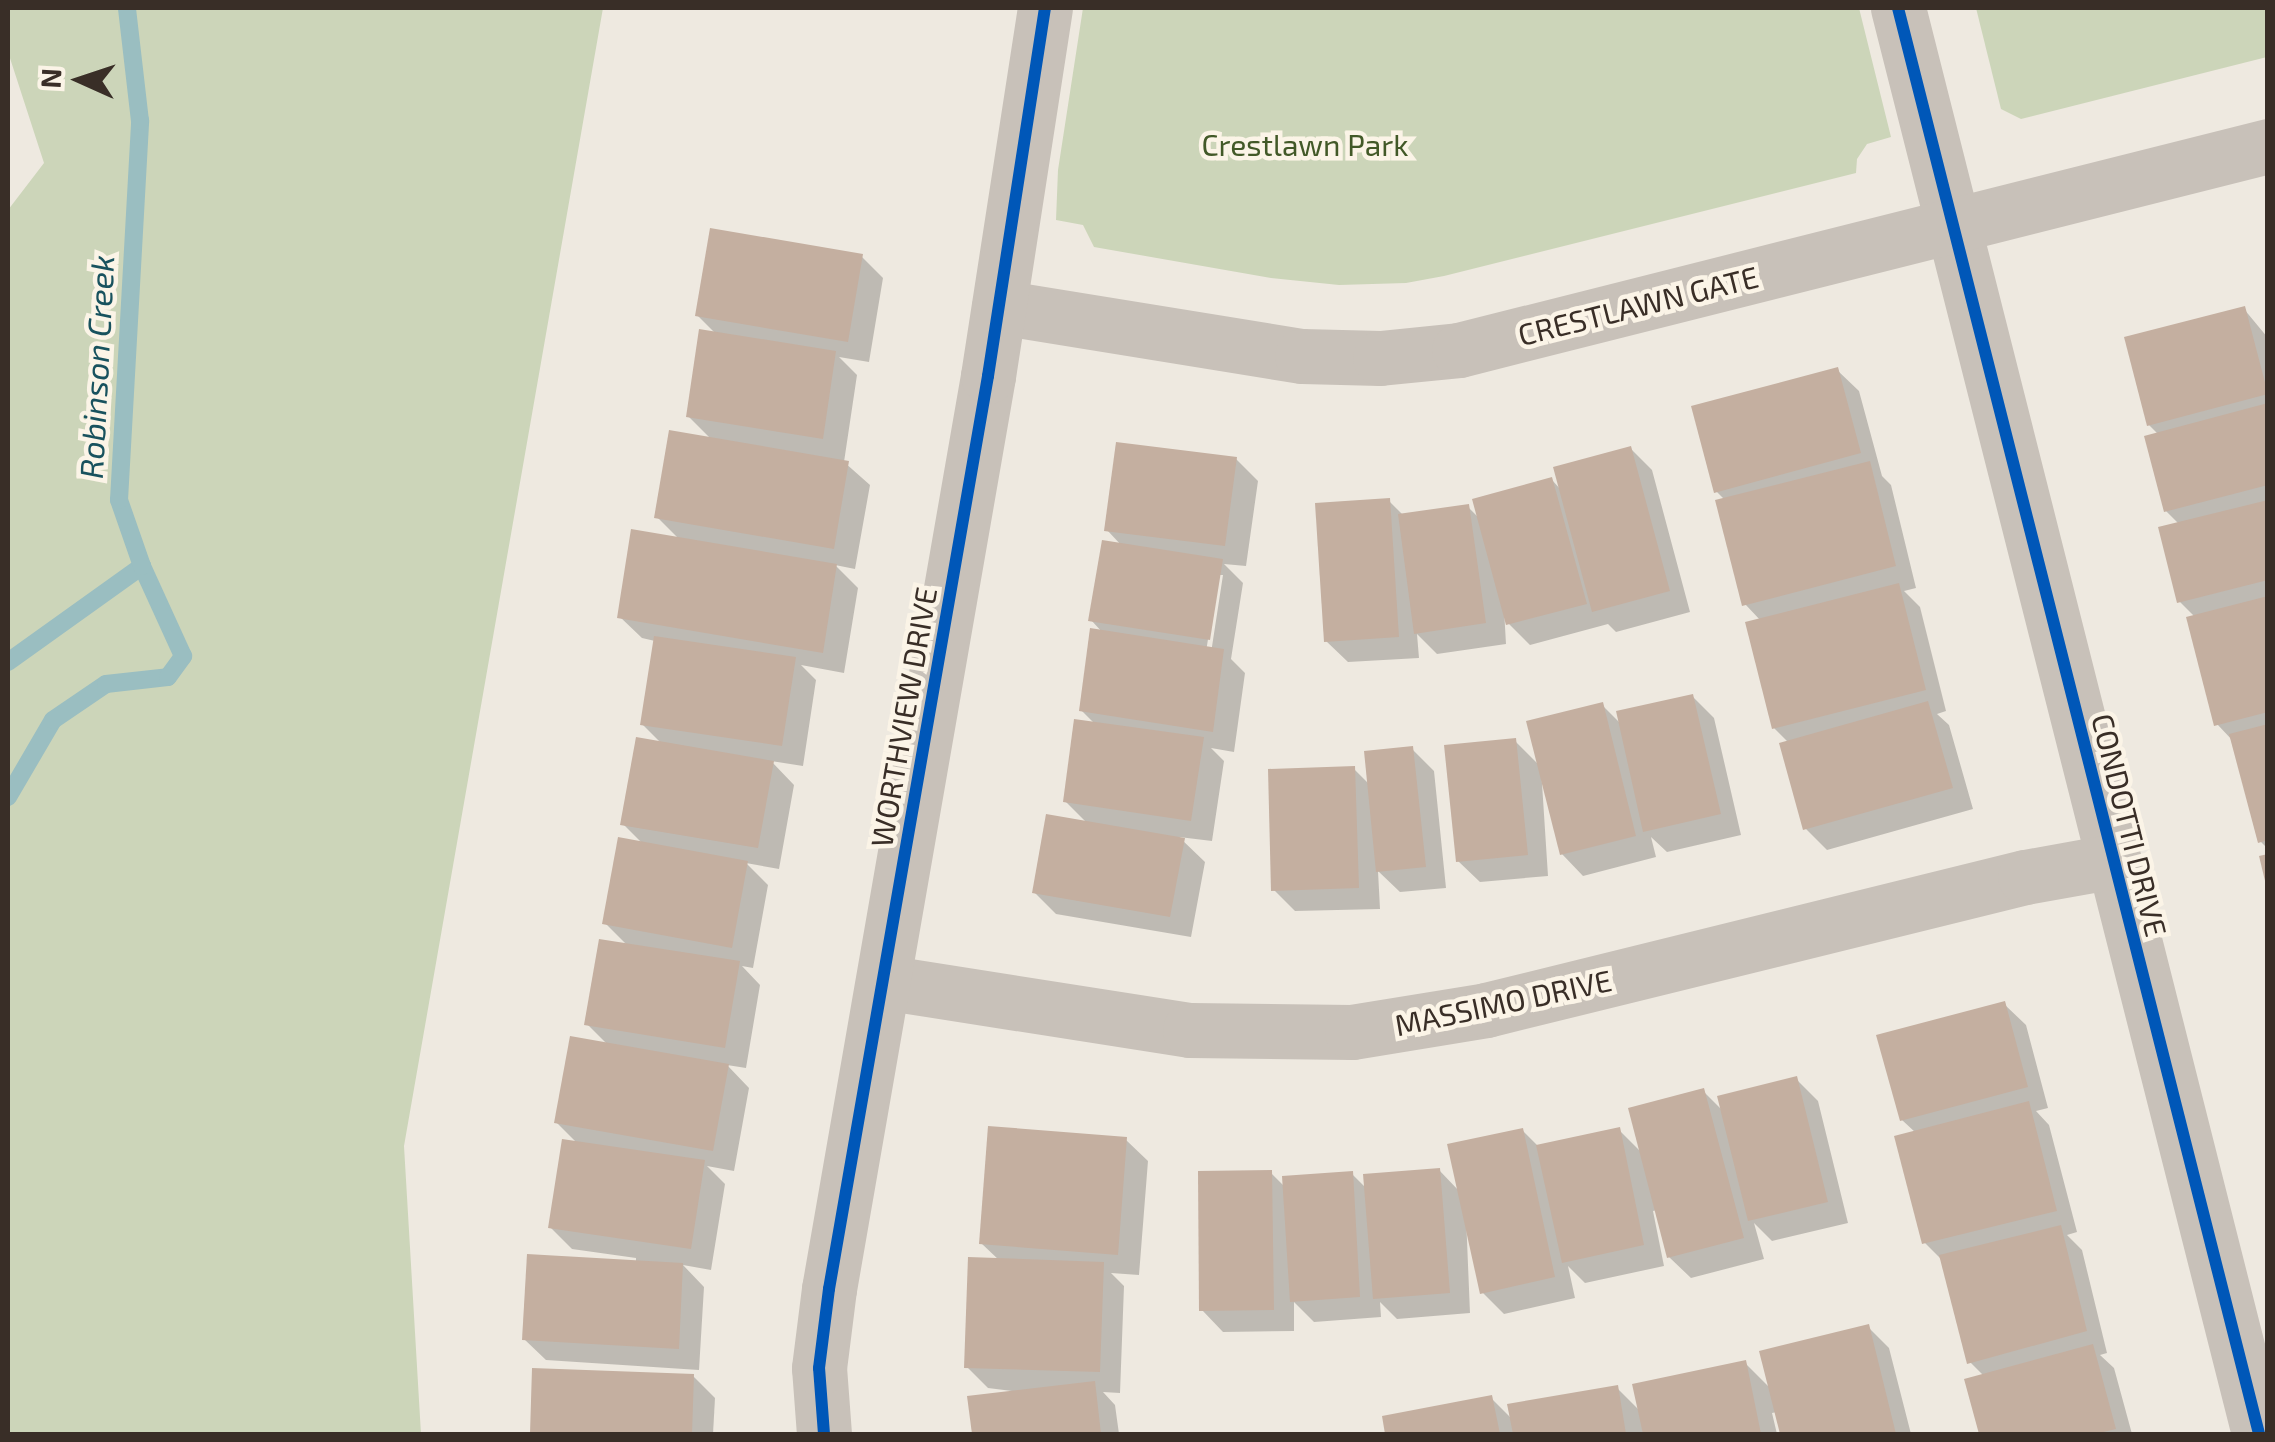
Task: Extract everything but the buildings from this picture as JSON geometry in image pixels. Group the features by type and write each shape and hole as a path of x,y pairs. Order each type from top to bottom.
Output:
{"street":[{"name":"WORTHVIEW DRIVE","path":"824,1434 820,1368 829,1289 999,307 1045,8"},
{"path":"1898,8 1952,228"},
{"name":"CRESTLAWN GATE","path":"999,307 1232,348 1380,358 1459,350 2268,146"},
{"name":"CONDOTTI DRIVE","path":"1952,228 2259,1434"},
{"name":"MASSIMO DRIVE","path":"882,982 1190,1030 1352,1032 1486,1010 2026,877 2114,862"}],"green space":[{"path":"8,8 603,8 404,1146 421,1434 8,1434 8,210 44,163 8,52"},
{"name":"Crestlawn Park","path":"1083,8 1859,8 1891,137 1867,144 1857,159 1856,173 1444,276 1406,283 1339,285 1271,278 1094,247 1083,225 1056,220 1058,170"},
{"path":"1976,8 2267,8 2267,57 2021,119 2001,109"}],"waterway":[{"name":"Robinson Creek","path":"8,797 53,720 106,684 168,677 183,656 142,566 119,500 140,121 127,8"},
{"path":"8,662 142,566"}],"cycle path":[{"path":"824,1434 819,1368 829,1289 988,376 1045,8"},
{"path":"1898,8 2259,1434"}]}
